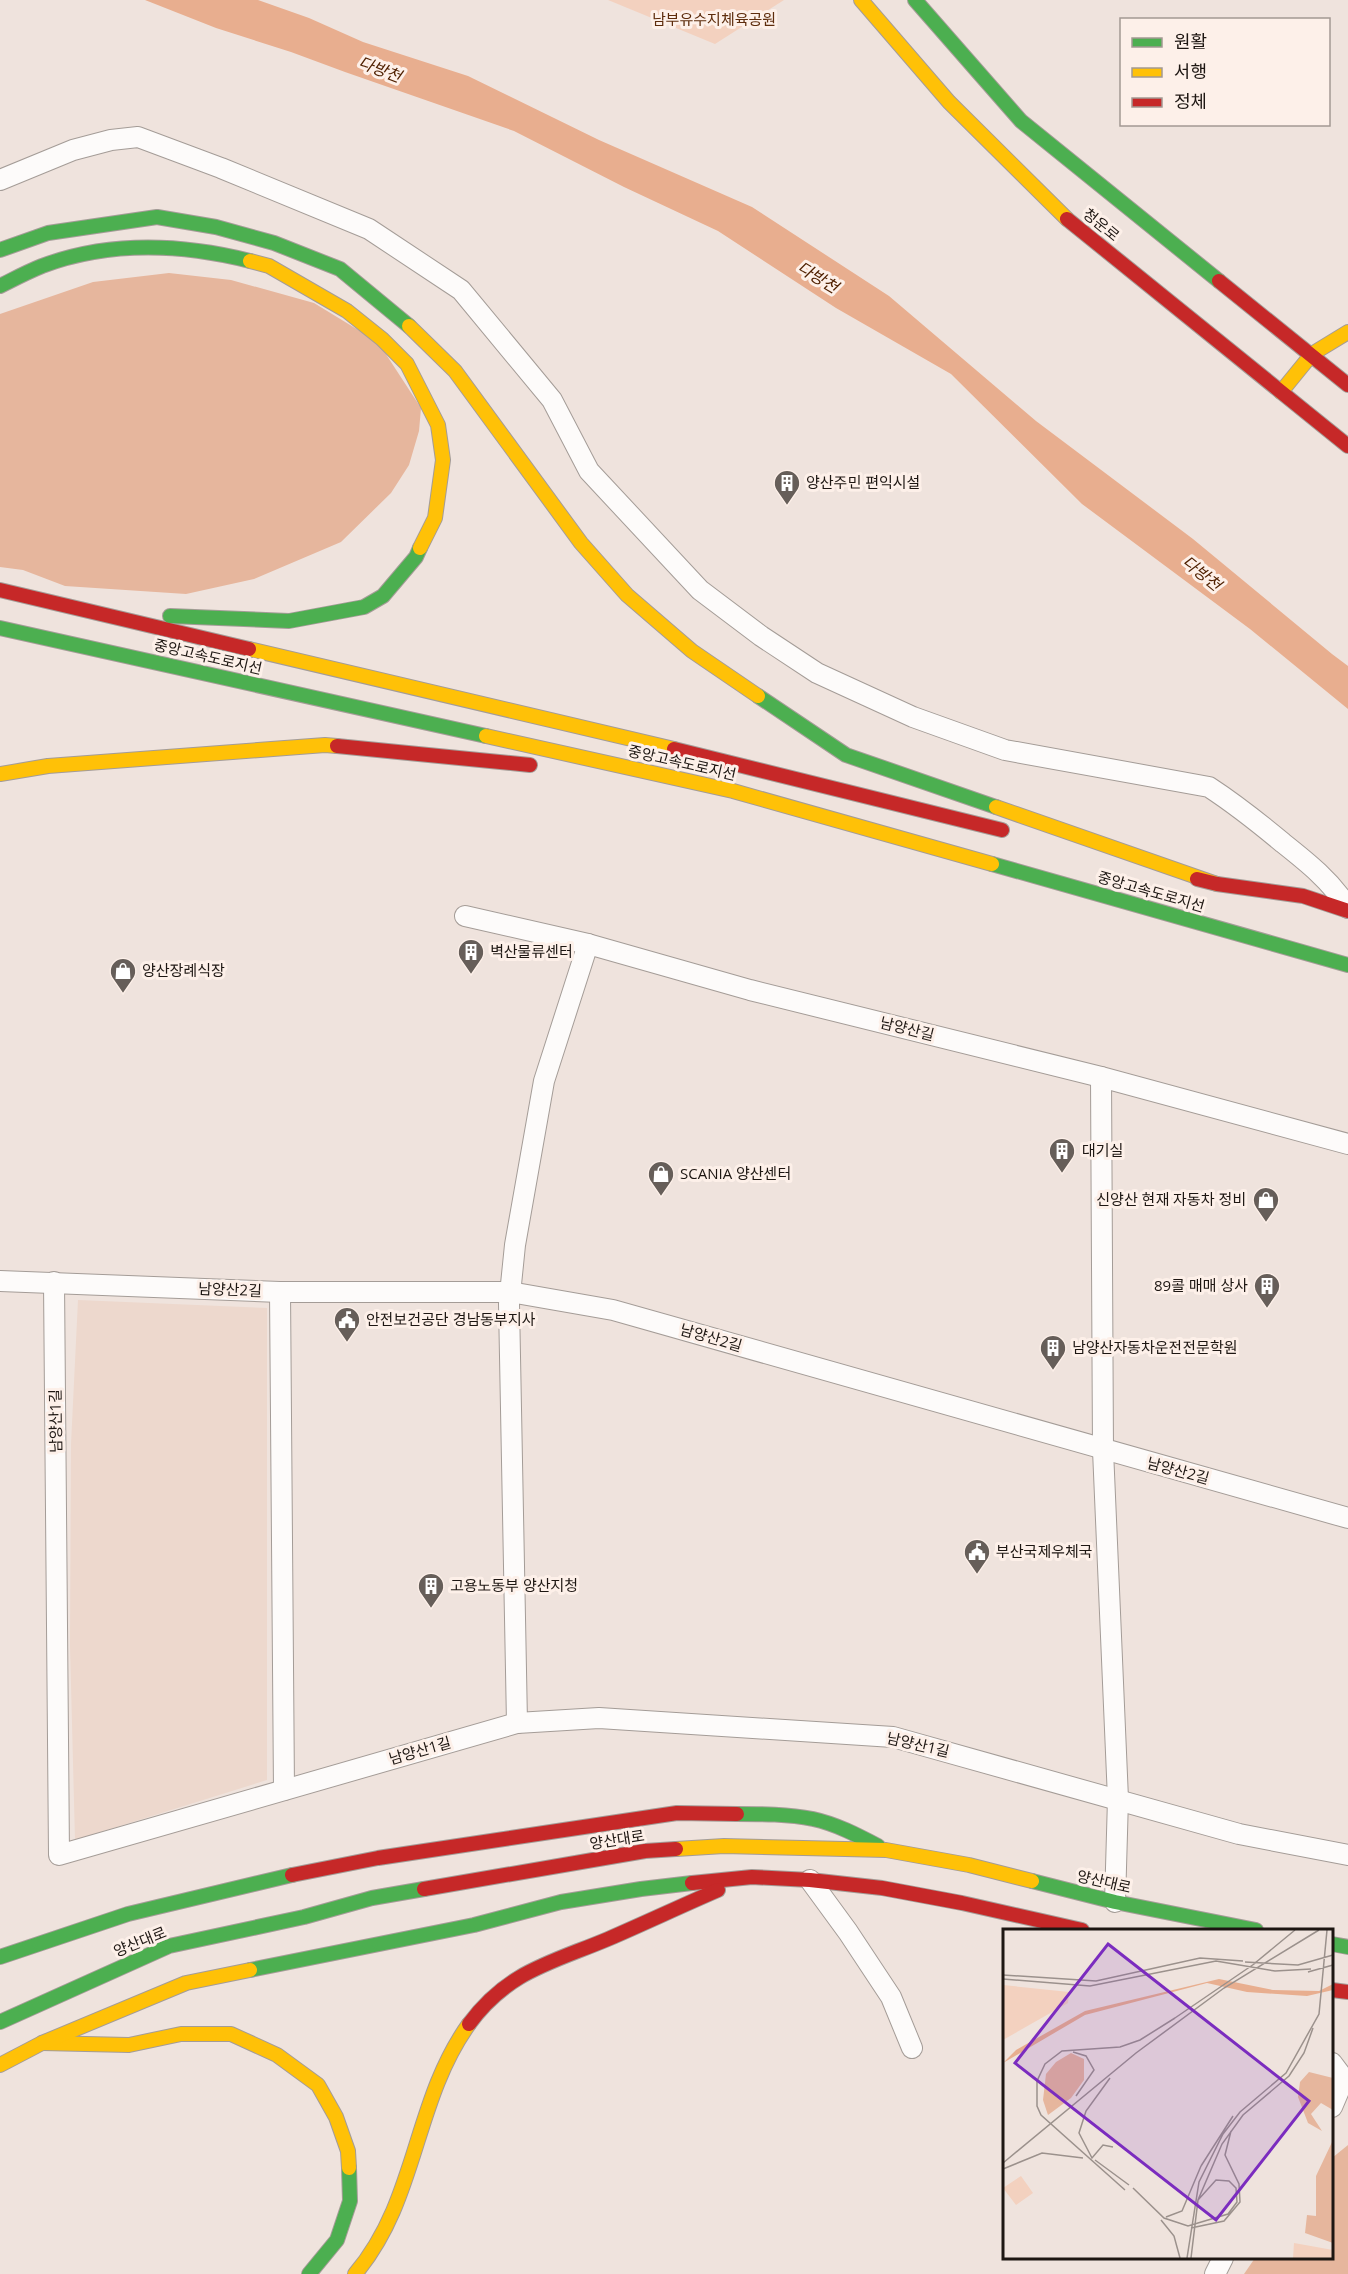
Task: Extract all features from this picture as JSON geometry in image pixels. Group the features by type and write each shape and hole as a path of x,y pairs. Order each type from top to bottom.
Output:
{"main road":[{"name":"청운로","path":"861,0 949,102 1065,217 1348,446"},
{"name":"청운로","path":"915,0 1021,121 1348,385"},
{"path":"0,250 48,233 157,217 216,227 274,243 340,269 399,315 455,370 581,543 627,595 692,651 846,755 1217,885"},
{"path":"0,286 42,266 100,250 160,246 218,253 269,266 347,311 382,339 407,364 438,425 443,460 435,518 416,557 383,596 364,607 289,621 99,614"},
{"path":"1281,392 1312,354 1348,332"},
{"name":"중앙고속도로지선","path":"0,590 794,777 1011,832"},
{"name":"중앙고속도로지선","path":"0,628 733,791 1348,965"},
{"path":"0,774 48,766 325,745 549,768"},
{"path":"584,772 733,791"},
{"name":"중앙고속도로지선","path":"1068,847 1217,885 1302,896 1348,909"},
{"path":"0,1957 128,1914 292,1875 378,1858 677,1813 748,1813 813,1818 849,1831 886,1850"},
{"name":"양산대로","path":"0,2022 169,1946 304,1917 372,1898 645,1851 724,1846 886,1850 969,1866 1115,1902 1251,1929"},
{"path":"355,2274 382,2239 397,2207 434,2089 450,2052 478,2013 504,1986 537,1967 752,1877"},
{"path":"0,2065 42,2043 186,1983 474,1925 561,1902 641,1889 752,1877 810,1880 882,1888 950,1900 1078,1929"},
{"path":"1333,1944 1348,1947"},
{"path":"1333,1990 1348,1992"},
{"path":"42,2043 129,2045 181,2034 231,2034 277,2055 318,2085 336,2117 348,2151 350,2201 337,2240 309,2274"}],"street":[{"path":"0,180 73,150 111,140 138,137 221,168 369,230 461,290 552,400 589,471 700,590 761,636 817,673 913,717 1005,750 1209,788 1237,805 1319,872 1339,893 1348,909"},
{"name":"남양산길","path":"465,916 588,944 750,990 1101,1077 1348,1144"},
{"path":"517,1723 510,1292 515,1245 544,1082 588,944"},
{"path":"1101,1077 1103,1450 1118,1799 1115,1902"},
{"name":"남양산2길","path":"0,1281 280,1292 510,1292 613,1310 1348,1518"},
{"name":"남양산1길","path":"54,1282 59,1856 517,1723 599,1718 893,1737 1239,1834 1348,1855"},
{"path":"280,1292 284,1790"},
{"path":"810,1880 891,1996 912,2048"},
{"path":"1333,2064 1346,2079 1333,2105"},
{"path":"1215,2274 1222,2259"}],"shaded area":[{"path":"169,273 231,280 314,303 378,342 421,408 419,431 409,465 391,493 341,542 254,579 186,594 65,586 23,570 0,567 0,314 93,282"},
{"path":"78,1300 267,1308 267,1780 75,1840 70,1646 71,1444"},
{"path":"1348,2145 1348,2274 1244,2274 1254,2259 1333,2259 1333,2157"}],"green space":[{"name":"남부유수지체육공원","path":"608,0 784,0 715,44"}],"water":[{"name":"다방천","path":"145,0 258,0 309,18 363,42 468,76 599,140 752,207 889,296 1036,421 1193,539 1348,666 1348,709 1250,629 1082,504 951,374 836,308 718,231 624,187 514,131 291,52 216,28"}],"traffic: fast":[{"path":"915,0 1021,121 1219,281"},
{"path":"0,250 48,233 157,217 216,227 274,243 340,269 409,326"},
{"path":"0,286 36,268 67,258 119,249 198,251 250,261"},
{"path":"170,616 289,621 364,607 383,596 416,557 420,548"},
{"path":"0,628 486,736"},
{"path":"758,696 846,755 996,807"},
{"path":"992,864 1348,965"},
{"path":"737,1814 785,1815 822,1821 878,1846"},
{"path":"0,1957 128,1914 292,1875"},
{"path":"1032,1881 1115,1902 1251,1929"},
{"path":"250,1970 474,1925 561,1902 692,1883"},
{"path":"0,2022 169,1946 304,1917 372,1898 424,1889"},
{"path":"1333,1944 1348,1947"},
{"path":"309,2274 337,2240 350,2201 349,2168"}],"traffic: slow":[{"path":"861,0 949,102 1067,219"},
{"path":"250,261 269,266 347,311 382,339 407,364 438,425 443,460 435,518 420,548"},
{"path":"409,326 455,371 581,543 627,595 692,651 758,696"},
{"path":"1281,392 1312,354 1348,332"},
{"path":"249,649 674,749"},
{"path":"486,736 733,791 992,864"},
{"path":"0,774 48,766 325,745 337,746"},
{"path":"996,807 1217,884"},
{"path":"676,1849 724,1846 886,1850 969,1865 1032,1881"},
{"path":"0,2065 42,2043 186,1983 250,1970"},
{"path":"355,2274 376,2245 392,2215 436,2086 469,2024"},
{"path":"42,2043 129,2045 181,2034 231,2034 277,2055 318,2085 336,2117 348,2151 349,2168"}],"traffic: jam":[{"path":"1067,219 1348,446"},
{"path":"1219,281 1348,385"},
{"path":"0,590 249,649"},
{"path":"337,746 530,765"},
{"path":"674,749 1002,830"},
{"path":"1197,879 1303,896 1348,911"},
{"path":"292,1875 378,1858 677,1813 737,1814"},
{"path":"424,1889 645,1851 676,1849"},
{"path":"692,1883 752,1877 810,1880 882,1888 1078,1929"},
{"path":"469,2024 484,2006 515,1980 549,1962 608,1939 718,1890"},
{"path":"1333,1990 1348,1992"}],"place":[{"name":"양산주민 편익시설","path":"787,506"},
{"name":"벽산물류센터","path":"471,975"},
{"name":"양산장례식장","path":"123,994"},
{"name":"대기실","path":"1062,1174"},
{"name":"SCANIA 양산센터","path":"661,1197"},
{"name":"신양산 현재 자동차 정비","path":"1266,1223"},
{"name":"89콜 매매 상사","path":"1267,1309"},
{"name":"안전보건공단 경남동부지사","path":"347,1343"},
{"name":"남양산자동차운전전문학원","path":"1053,1371"},
{"name":"부산국제우체국","path":"977,1575"},
{"name":"고용노동부 양산지청","path":"431,1609"}]}
